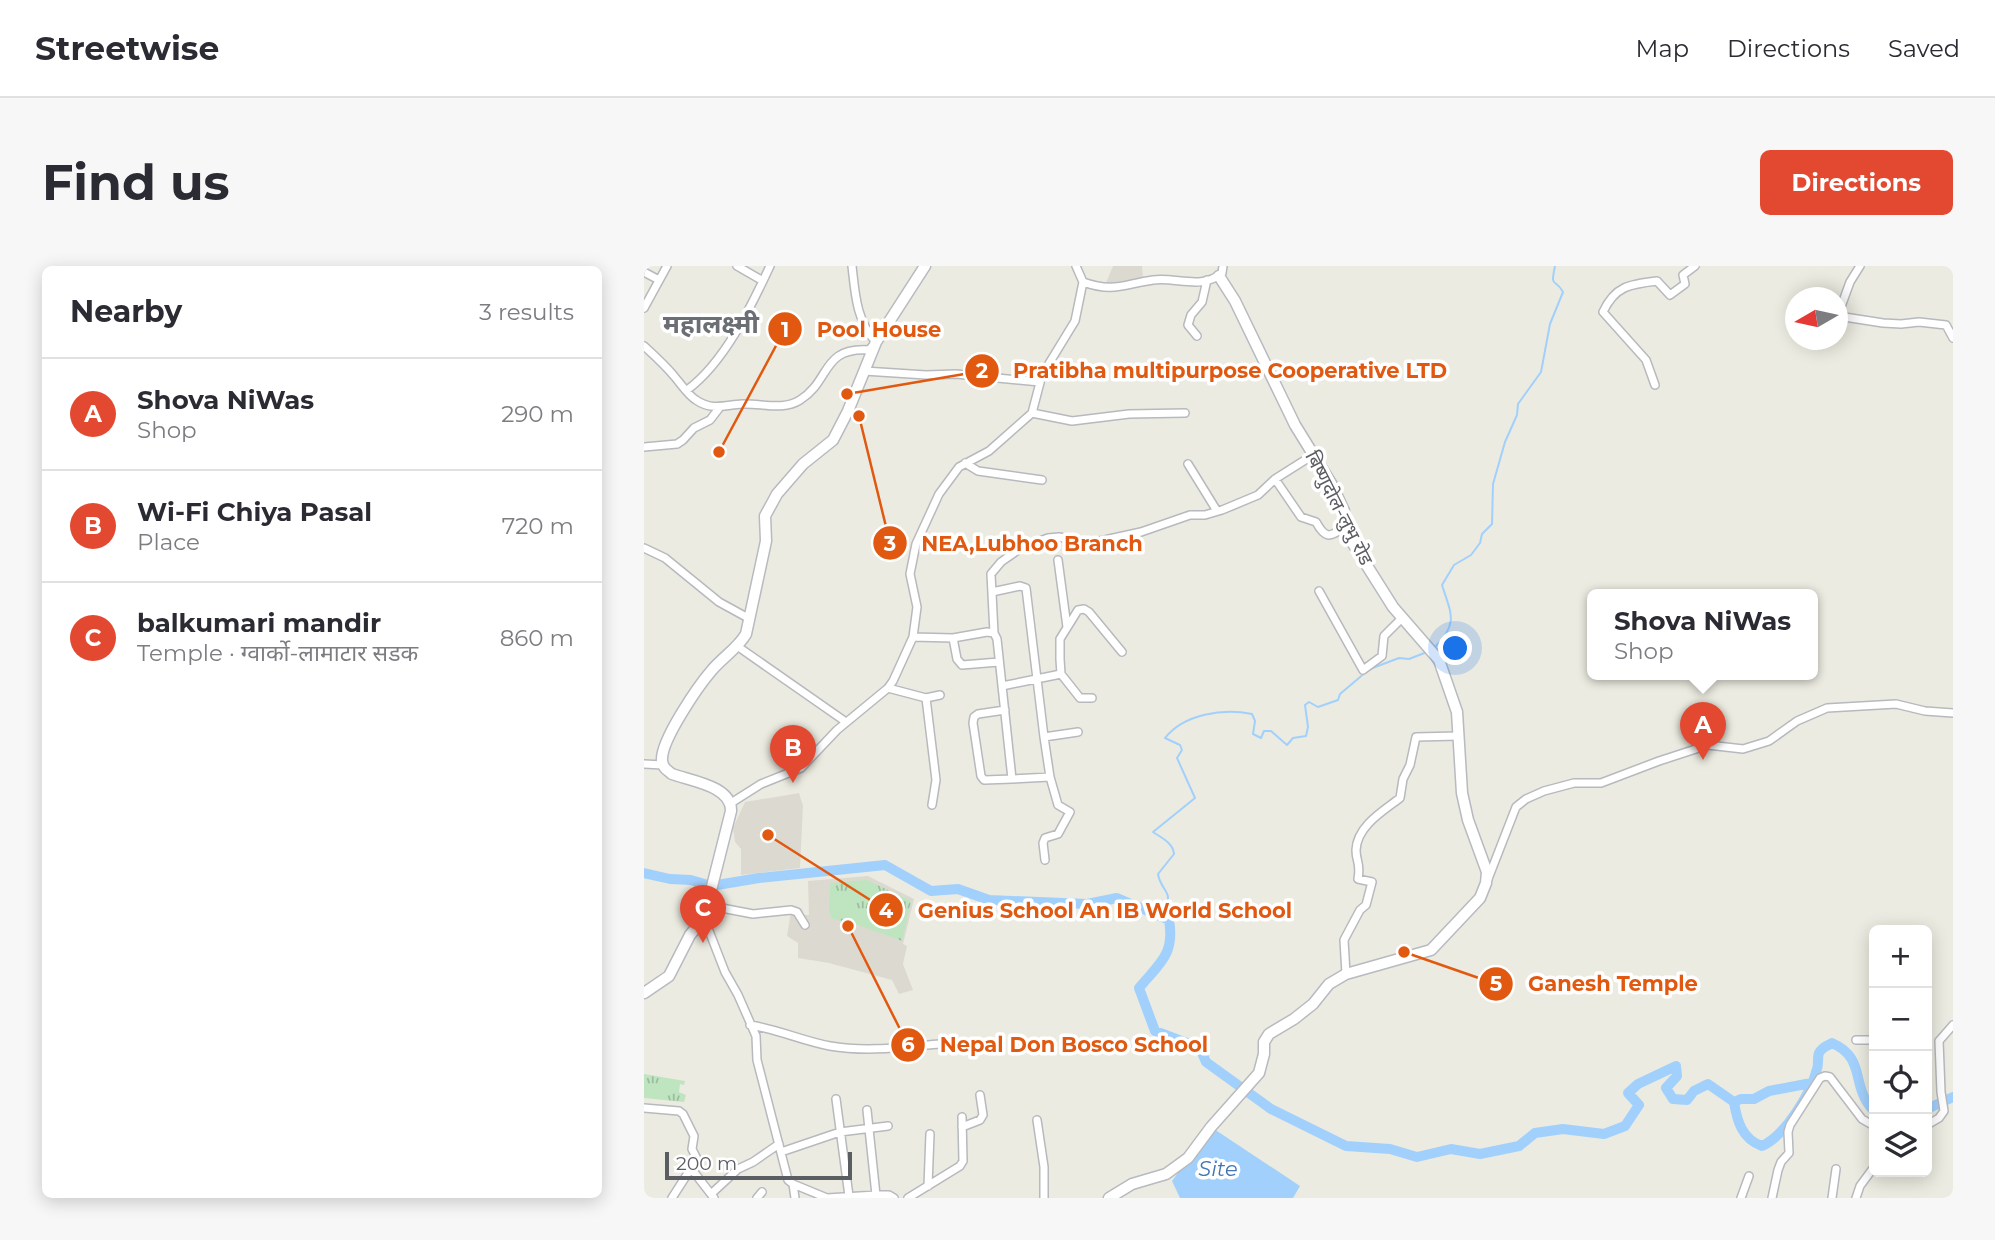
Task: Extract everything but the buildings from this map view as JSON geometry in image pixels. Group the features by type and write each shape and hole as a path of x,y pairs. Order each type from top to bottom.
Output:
{"street":[{"path":"644,308 667,266"},
{"path":"737,266 763,281"},
{"path":"687,390 696,384 743,323 770,266"},
{"path":"852,266 858,308 865,327 876,342"},
{"path":"644,346 699,402 713,408 744,404 785,406 799,401 838,354 855,349 869,350 925,266"},
{"path":"644,993 669,976 690,935 704,918 731,803 761,784 801,768 846,722 888,688 902,664 913,636 917,607 910,574 916,544 939,494 959,467 989,451 1032,413 1042,375 1075,321 1083,282 1076,266"},
{"path":"1655,385 1646,360 1603,312 1610,297 1630,284 1657,281 1670,295 1685,284 1683,275 1695,266"},
{"path":"1848,288 1860,266"},
{"path":"1083,282 1100,288 1133,286 1153,280 1195,283 1207,280 1221,271"},
{"name":"बिष्णुदोल-लुभु रोड","path":"1221,271 1295,425 1332,485 1344,511 1352,542 1402,618 1439,660 1457,712 1462,793 1468,820 1487,872 1486,883"},
{"path":"644,272 659,280"},
{"path":"1197,336 1188,325 1202,302 1207,280"},
{"path":"1848,318 1883,323 1919,322 1946,325 1953,338"},
{"path":"663,765 664,748 688,701 746,634 766,541 765,516 777,494 803,464 833,440 876,342"},
{"path":"864,371 926,375 956,373 1040,382"},
{"path":"644,447 677,444 694,428 710,420 721,407"},
{"path":"1032,413 1072,421 1129,414 1185,413"},
{"path":"1012,779 997,639 994,634 991,574 1001,562 1021,548 1048,538 1059,537 1091,543 1141,532 1190,515 1205,515 1217,511 1258,495 1275,479 1313,455"},
{"path":"965,463 978,471 1042,480"},
{"path":"1188,464 1217,511"},
{"path":"1275,479 1301,517 1317,522 1322,532 1332,535 1347,526"},
{"path":"644,548 665,558 719,602 750,619"},
{"path":"1058,561 1067,627"},
{"path":"992,592 1020,586 1026,588 1049,777 1058,805 1070,812 1058,834 1045,838 1045,860"},
{"path":"1319,591 1363,670 1382,656 1384,636 1402,618"},
{"path":"1092,698 1080,698 1060,674 1060,639 1078,610 1089,612 1122,652"},
{"path":"913,636 953,638 987,632 994,634"},
{"path":"953,638 957,659 962,665 999,662"},
{"path":"737,646 846,722"},
{"path":"1002,686 1060,674"},
{"path":"888,688 926,698 940,695"},
{"path":"926,698 936,780 932,805"},
{"path":"1109,1198 1132,1184 1166,1174 1178,1167 1258,1074 1264,1054 1264,1042 1269,1034 1313,1004 1329,985 1346,974 1431,950 1480,898 1516,807 1526,799 1574,783 1601,783 1708,745 1743,749 1769,741 1797,721 1827,708 1896,704 1925,711 1953,713"},
{"path":"1005,710 974,717 972,723 981,776 984,780 1049,777"},
{"path":"1044,737 1078,732"},
{"path":"1346,974 1344,940 1360,909 1366,905 1372,882 1358,879 1360,865 1356,851 1361,835 1377,814 1400,798 1416,737 1458,736"},
{"path":"644,764 663,765 672,774 724,793 731,803"},
{"path":"707,902 753,914 790,910 797,912 805,925"},
{"path":"704,918 725,972 756,1036 757,1060 786,1173 793,1185 794,1198"},
{"path":"750,1025 830,1046 890,1049 951,1042"},
{"path":"1932,1122 1939,1118 1944,1105 1939,1041 1953,1025"},
{"path":"1856,1040 1869,1040"},
{"path":"1932,1052 1938,1053"},
{"path":"1772,1198 1778,1170 1789,1153 1790,1125 1820,1079 1830,1077 1862,1119 1869,1123"},
{"path":"962,1127 981,1120 983,1115 980,1095"},
{"path":"836,1099 849,1196"},
{"path":"644,1108 679,1111 694,1136 692,1149 697,1158 671,1198"},
{"path":"867,1110 876,1195"},
{"path":"908,1198 960,1166 963,1161 962,1117"},
{"path":"1037,1120 1044,1167 1044,1198"},
{"path":"690,1167 712,1196 737,1169 780,1148 840,1132 888,1126"},
{"path":"928,1186 930,1134"},
{"path":"1832,1198 1836,1169"},
{"path":"1856,1198 1860,1186 1869,1174"},
{"path":"1741,1198 1749,1175"},
{"path":"793,1185 827,1198 876,1195 889,1195 894,1198"}],"shaded area":[{"path":"1113,266 1142,266 1143,278 1133,283 1106,283"},
{"path":"799,793 803,806 800,868 741,875 741,849 735,842 733,828 745,802"},
{"path":"868,876 914,899 903,944 907,946 903,964 913,990 899,994 892,980 829,963 798,958 798,943 787,936 792,905 802,909 804,915 809,915 808,881"}],"green space":[{"path":"867,880 911,901 902,941 852,923 832,919 829,912 830,883"},
{"path":"644,1074 685,1081 684,1085 680,1084 679,1092 686,1095 684,1102 644,1098"}],"water":[{"name":"Site","path":"1211,1127 1300,1186 1293,1198 1180,1198 1172,1181"}],"waterway":[{"path":"1435,647 1443,639 1451,618 1442,585 1454,565 1471,555 1480,543 1482,534 1492,524 1493,484 1505,442 1517,415 1518,404 1541,372 1550,324 1563,292 1553,281 1555,266"},
{"path":"1370,669 1399,658 1409,659 1427,652"},
{"path":"1133,903 1165,906 1168,898 1158,874 1174,854 1169,844 1153,832 1195,798 1177,758 1182,750 1180,745 1165,738 1173,730 1193,718 1241,712 1252,714 1255,721 1253,734 1261,738 1264,731 1271,731 1287,745 1293,738 1306,736 1308,727 1305,705 1309,702 1318,707 1338,700 1340,694 1366,672"},
{"path":"644,873 711,886 759,878 885,865 931,891 958,889 989,900 1087,904 1117,898 1169,920 1168,950 1139,988 1155,1031 1200,1048 1206,1062 1271,1109 1346,1146 1390,1149 1417,1157 1451,1149 1480,1154 1519,1146 1535,1133 1563,1129 1604,1134 1625,1126 1639,1105 1628,1093 1638,1084 1676,1066 1677,1076 1666,1088 1673,1099 1687,1100 1694,1091 1708,1084 1734,1102 1745,1134 1762,1146 1771,1141 1796,1113 1814,1079 1819,1053 1832,1043 1850,1057 1869,1105"},
{"path":"1734,1102 1754,1099 1769,1091 1811,1083"},
{"path":"1932,1107 1953,1097"}],"place":[{"name":"Pratibha multipurpose Cooperative LTD","path":"847,394"},
{"name":"NEA,Lubhoo Branch","path":"859,416"},
{"name":"Pool House","path":"719,452"},
{"name":"Shova NiWas","path":"1703,760"},
{"name":"Wi-Fi Chiya Pasal","path":"793,783"},
{"name":"Genius School An IB World School","path":"768,835"},
{"name":"Nepal Don Bosco School","path":"848,926"},
{"name":"balkumari mandir","path":"703,943"},
{"name":"Ganesh Temple","path":"1404,952"}],"district":[{"name":"महालक्ष्मी","path":"711,324"}]}
